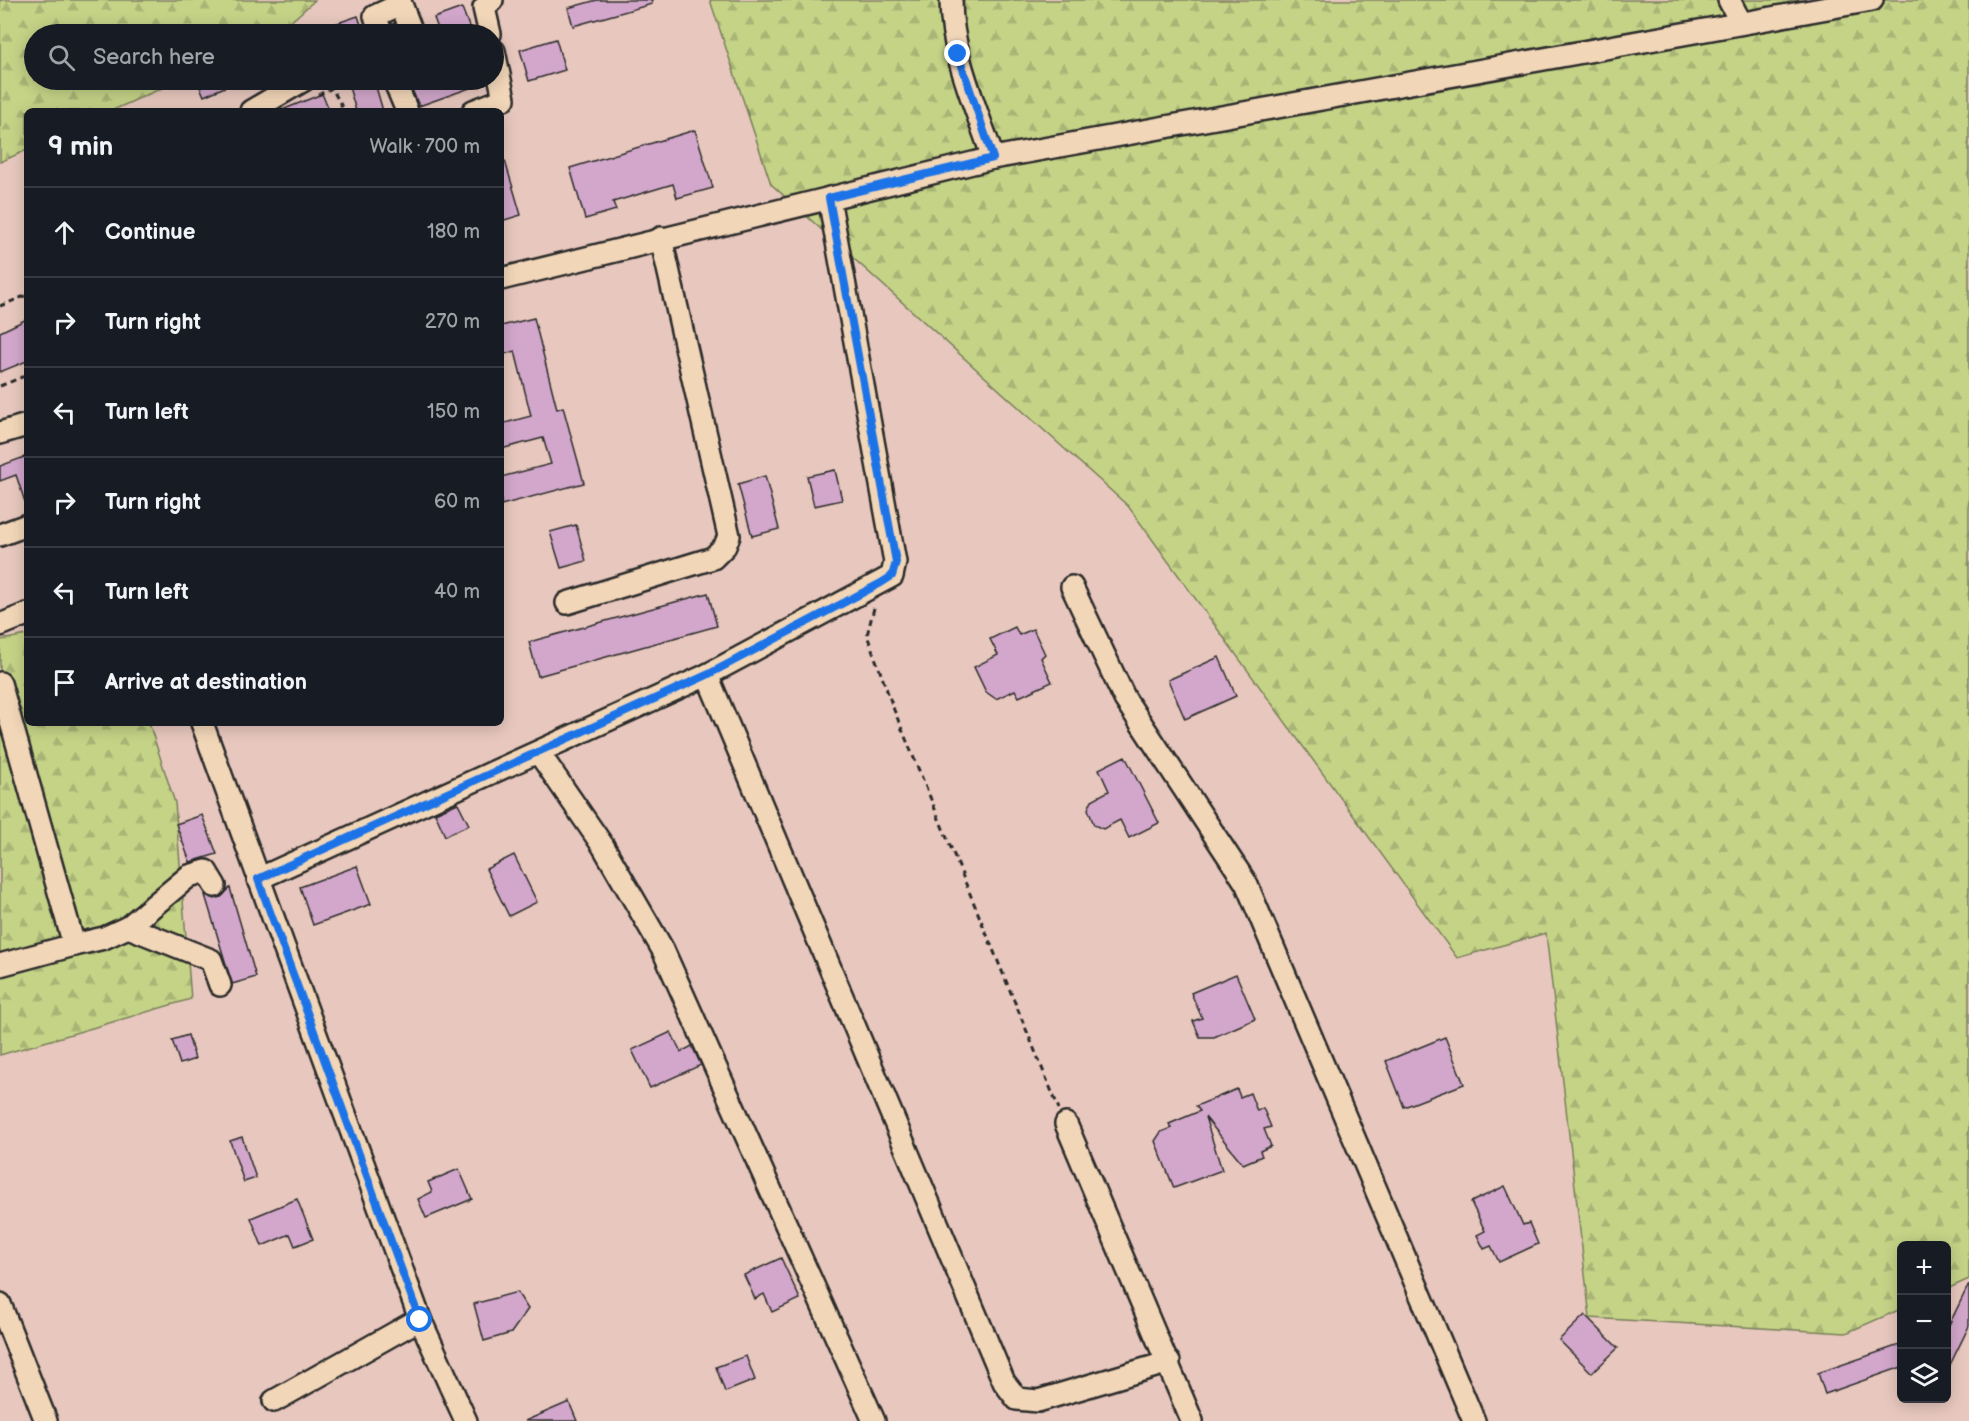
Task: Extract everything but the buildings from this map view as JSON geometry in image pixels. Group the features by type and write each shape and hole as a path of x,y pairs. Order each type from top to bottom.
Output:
{"street":[{"path":"488,24 484,8 492,0"},
{"path":"951,0 951,19 958,54 993,158"},
{"path":"1729,0 1741,23"},
{"path":"504,278 993,158 1872,0"},
{"path":"378,24 375,16 401,4 409,24"},
{"path":"258,108 303,90"},
{"path":"398,90 406,108"},
{"path":"481,108 504,99 502,90"},
{"path":"258,879 707,675 892,576 896,562 829,198"},
{"path":"567,603 713,558 725,546 729,536 661,238"},
{"path":"0,433 24,426"},
{"path":"0,536 24,526"},
{"path":"1072,586 1125,699 1246,883 1474,1421"},
{"path":"0,625 24,615"},
{"path":"707,675 1004,1382 1017,1399 1038,1401 1169,1362"},
{"path":"0,683 74,945"},
{"path":"202,726 420,1320 466,1421"},
{"path":"539,753 603,846 663,950 874,1421"},
{"path":"0,965 104,938 128,927 189,876 206,871 215,886"},
{"path":"128,927 211,960 220,986"},
{"path":"1066,1124 1169,1362 1192,1421"},
{"path":"0,1304 46,1421"},
{"path":"274,1401 420,1320"}],"path":[{"path":"333,90 342,108"},
{"path":"0,306 24,296"},
{"path":"0,386 24,376"},
{"path":"881,583 867,635 894,710 1066,1124"}],"green space":[{"path":"0,0 315,0 288,24 24,24 24,90 158,90 118,108 24,108 24,151 0,162"},
{"path":"710,0 1969,0 1969,1279 1951,1287 1951,1241 1897,1241 1897,1311 1846,1333 1590,1318 1546,933 1457,958 1128,506 771,184"},
{"path":"24,636 24,726 150,726 175,803 191,999 0,1055 0,640"}],"route":[{"path":"420,1320 258,879 707,675 892,576 896,562 829,198 993,158 958,54"}]}
